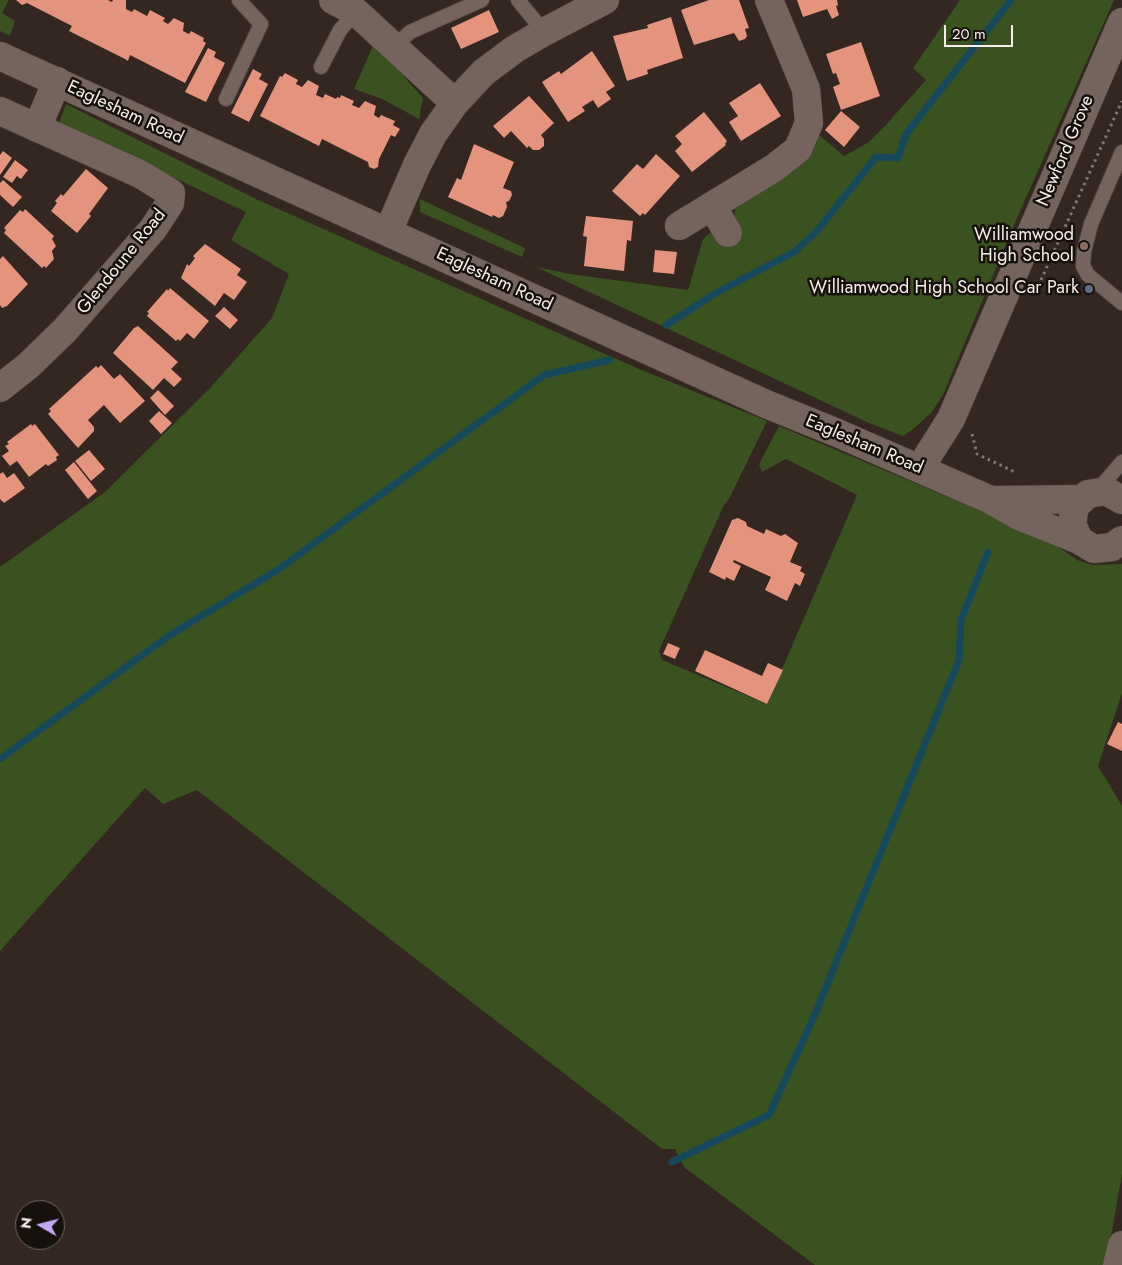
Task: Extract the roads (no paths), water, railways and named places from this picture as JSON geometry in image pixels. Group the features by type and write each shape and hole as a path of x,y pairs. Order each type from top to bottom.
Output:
{"street":[{"path":"388,232 421,157 433,134 455,103 484,72 515,49 605,0"},
{"path":"679,226 774,168 798,149 809,123 806,88 769,0"},
{"path":"344,6 394,47 455,103"},
{"name":"Newford Grove","path":"920,468 951,419 1122,22"},
{"name":"Eaglesham Road","path":"0,56 766,404 920,468 991,500 1020,516 1079,540 1094,549 1119,546"},
{"path":"37,128 57,81"},
{"name":"Glendoune Road","path":"0,111 140,174 167,188 171,193 171,199 153,229 65,330 29,365 0,388"},
{"path":"712,206 728,233"},
{"name":"Eaglesham Road","path":"991,500 1114,494 1122,500"},
{"path":"1079,540 1072,524 1075,506 1089,495"},
{"path":"1118,1265 1122,1246"}],"lane":[{"path":"226,99 261,24 239,0"},
{"path":"394,47 410,32 482,0"},
{"path":"518,0 544,32"},
{"path":"321,67 340,30 344,6"},
{"path":"1122,152 1091,224 1084,251 1083,266 1088,275 1122,303"},
{"path":"1089,495 1122,462"}],"waterway":[{"path":"666,325 716,293 794,252 816,232 876,157 898,158 906,134 1011,0"},
{"path":"0,759 170,635 279,569 544,375 609,360"},
{"path":"672,1162 769,1115 816,1012 959,660 961,620 988,552"}],"place":[{"name":"Williamwood High School","path":"1084,246"},
{"name":"Williamwood High School Car Park","path":"1089,289"}]}
